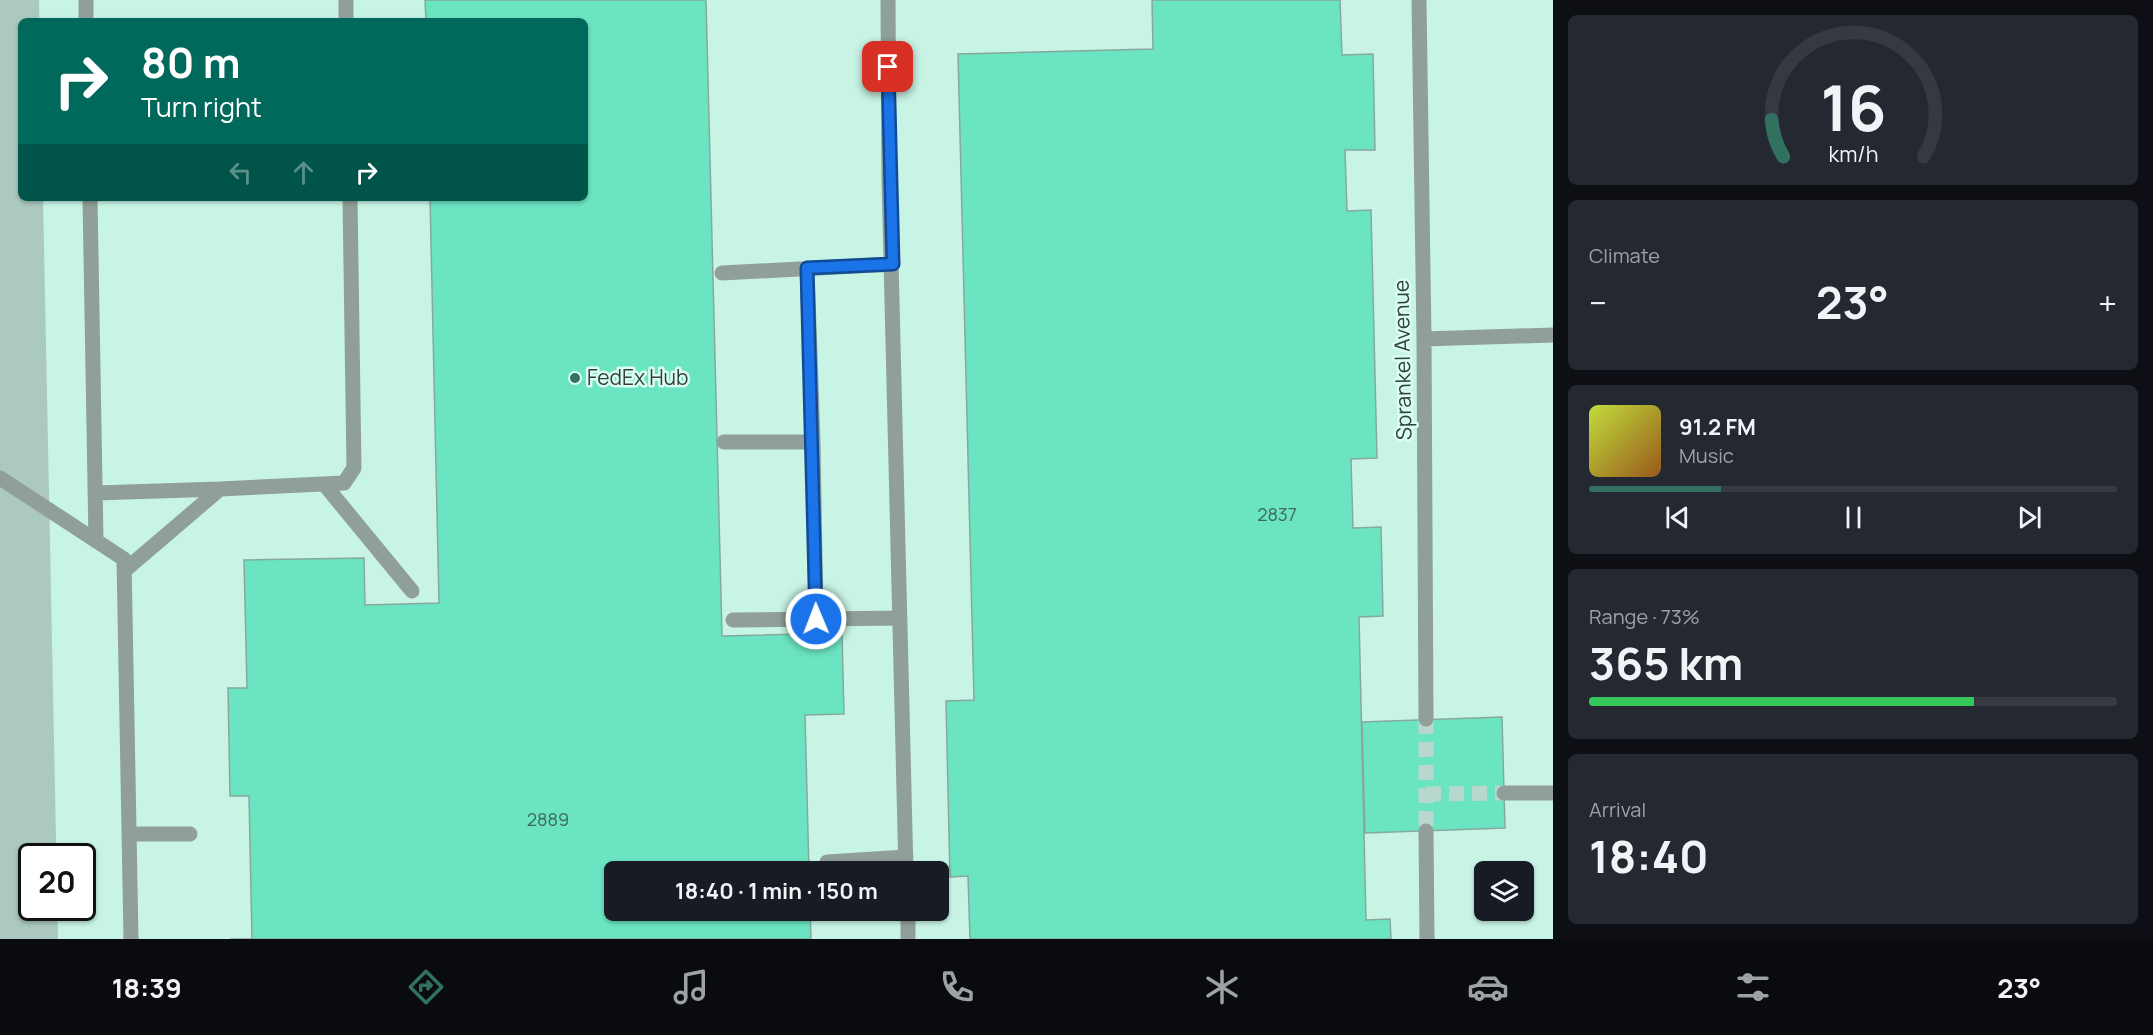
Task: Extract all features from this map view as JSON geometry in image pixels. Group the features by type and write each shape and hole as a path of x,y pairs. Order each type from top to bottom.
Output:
{"street":[{"path":"86,0 87,18"},
{"path":"345,0 346,18"},
{"path":"888,0 889,180 893,264 906,861"},
{"name":"Sprankel Avenue","path":"1419,0 1426,719"},
{"path":"90,201 96,541"},
{"path":"96,493 344,483 354,468 350,201"},
{"path":"722,273 893,264"},
{"path":"807,268 816,619"},
{"path":"1424,339 1553,335"},
{"path":"724,442 813,442"},
{"path":"0,478 124,559 131,939"},
{"path":"324,484 412,591"},
{"path":"124,571 220,489"},
{"path":"733,620 900,618"},
{"path":"1504,793 1553,793"},
{"path":"1426,831 1427,939"},
{"path":"129,834 190,834"},
{"path":"908,921 908,939"}],"shaded area":[{"path":"0,0 1553,0 1553,939 0,939"}],"building":[{"name":"FedEx Hub","path":"425,0 706,0 722,636 842,633 844,714 805,715 809,861 604,861 604,921 810,921 811,939 252,939 249,796 230,796 228,688 247,688 244,560 364,558 365,605 439,603 430,201 588,201 588,18 426,18"},
{"path":"1152,0 1340,0 1342,55 1373,54 1375,150 1345,150 1347,211 1371,210 1377,458 1351,459 1353,528 1381,527 1383,616 1359,617 1366,920 1390,919 1391,939 970,939 968,876 950,877 946,701 974,700 958,54 1153,49"},
{"path":"1502,717 1505,828 1365,833 1362,722"}],"taxiway":[{"path":"0,0 19,939"}],"tunnel":[{"path":"1426,719 1426,831"},
{"path":"1426,794 1504,793"}],"place":[{"name":"FedEx Hub","path":"575,378"}],"route":[{"path":"816,619 807,268 893,264 889,180 888,67"}]}
